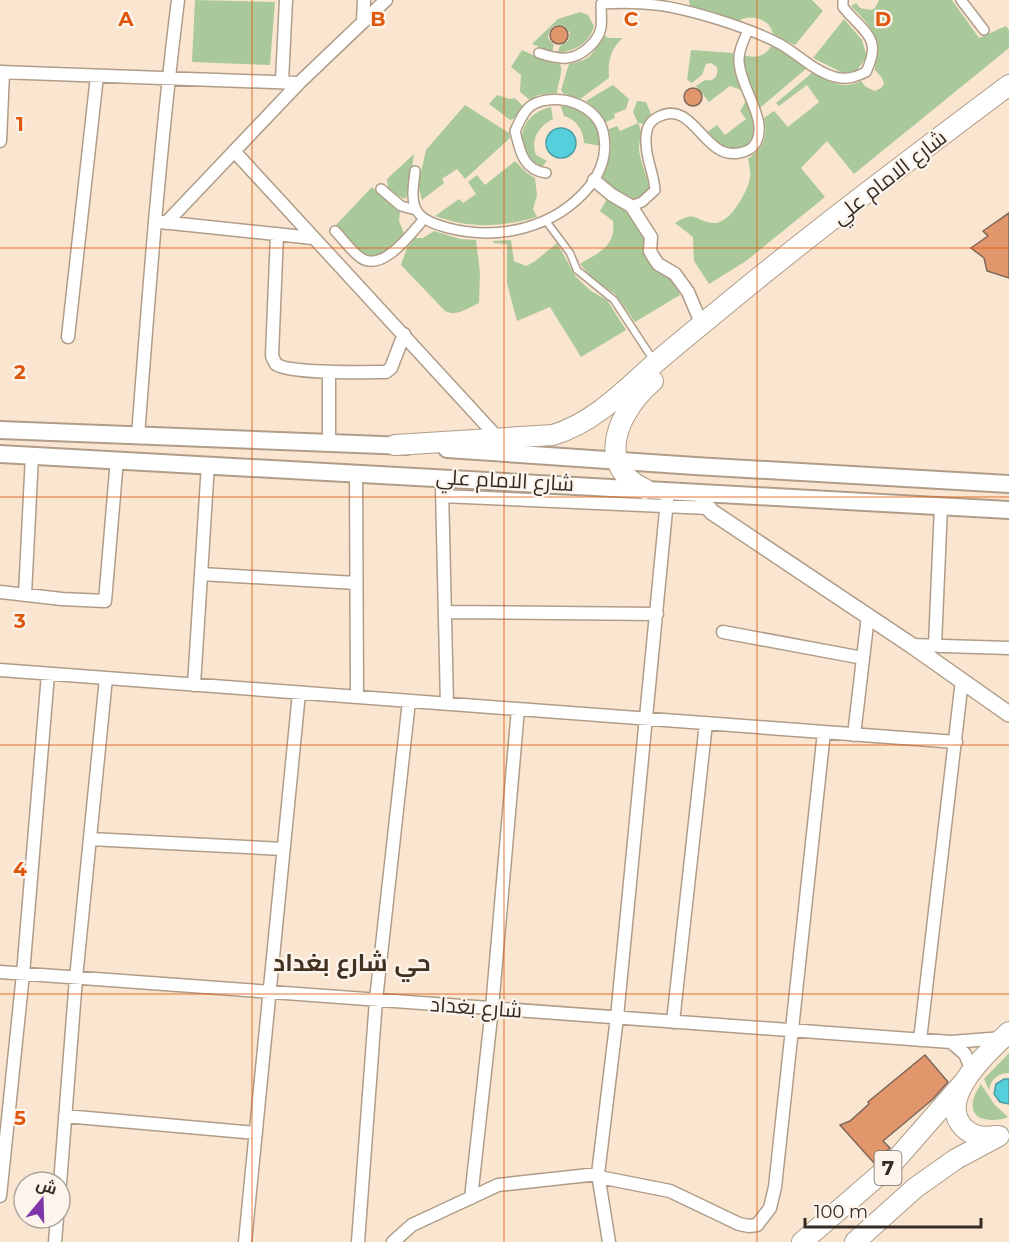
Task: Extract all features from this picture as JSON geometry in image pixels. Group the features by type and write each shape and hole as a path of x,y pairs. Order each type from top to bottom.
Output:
{"main road":[{"name":"شارع الامام علي","path":"395,445 542,437 565,432 610,404 702,325 934,141 1009,85"},
{"path":"645,489 632,483 623,475 616,460 617,435 628,409 642,391 664,373 702,325"},
{"name":"شارع الامام علي","path":"0,430 395,445 1009,484"},
{"name":"شارع الامام علي","path":"0,454 540,482 645,489 667,498 1009,510"},
{"path":"540,482 551,480 557,476 560,469 558,462 543,455"},
{"name":"7","path":"802,1242 893,1163 1006,1035"},
{"name":"7","path":"967,1077 955,1110 958,1121 973,1134 983,1138 1004,1134"},
{"name":"7","path":"855,1242 923,1182 956,1159 1004,1134"}],"street":[{"path":"138,436 160,222 168,77 178,0"},
{"path":"282,81 286,0"},
{"path":"363,22 364,0"},
{"path":"160,222 386,0"},
{"path":"684,0 684,11"},
{"path":"539,53 568,59 582,53 593,44 601,30 601,4 658,5 748,30 781,45 833,77 851,79 866,72 874,56 872,42 843,7 843,0"},
{"path":"961,0 984,30"},
{"path":"631,206 642,202 655,189 646,150 648,127 654,118 664,114 684,117 694,124 710,144 731,154 743,152 754,146 760,132 759,118 742,82 738,58 748,30"},
{"path":"0,141 2,72 299,83"},
{"path":"68,337 97,76"},
{"path":"415,171 413,194 416,210 424,219 460,231 487,234 546,221 569,208 594,180 603,164 604,132 592,114 579,105 561,98 546,100 531,106 515,131 524,160 535,172 546,173"},
{"path":"234,151 498,438"},
{"path":"594,180 612,195 631,206 651,237 650,251 654,258 658,264 675,274 688,292 702,325"},
{"path":"381,189 401,206 416,210"},
{"path":"335,231 363,260 374,261 393,252 424,219"},
{"path":"160,222 313,238"},
{"path":"277,234 272,356 276,364 285,368 329,372 386,372 391,368 404,334"},
{"path":"329,372 329,442"},
{"path":"25,595 32,455"},
{"path":"0,592 105,601 117,459"},
{"path":"194,685 208,464"},
{"path":"356,472 357,697"},
{"path":"441,477 447,704"},
{"path":"442,496 667,498 617,1017 598,1176 609,1242"},
{"path":"704,500 1009,714"},
{"path":"935,645 941,506"},
{"path":"201,574 356,583"},
{"path":"446,612 657,614"},
{"path":"854,735 868,616"},
{"path":"723,632 863,658"},
{"path":"911,645 1009,648"},
{"path":"0,670 956,742"},
{"path":"0,1196 23,974 48,674"},
{"path":"61,1170 76,978 106,678"},
{"path":"920,1040 962,680"},
{"path":"245,1242 299,693"},
{"path":"358,1242 376,1000 409,701"},
{"path":"471,1198 492,1008 518,710"},
{"path":"673,1022 706,723"},
{"path":"393,1242 412,1225 498,1185 598,1176 670,1191 739,1224 757,1225 770,1208 774,1187 824,732"},
{"path":"90,839 283,849"},
{"name":"شارع بغداد","path":"0,972 951,1042 1006,1035"},
{"path":"951,1042 965,1054 967,1077"},
{"path":"65,1116 256,1133"}],"lane":[{"path":"546,221 570,253 577,270 614,300 655,363"}],"green space":[{"path":"195,0 275,2 270,65 192,62"},
{"path":"689,0 812,0 823,11 795,45 773,35 764,21 747,18 737,22 690,7"},
{"path":"879,0 952,0 979,38 1006,26 1009,30 1009,48 854,174 827,141 801,168 825,197 746,261 709,284 694,261 693,237 675,223 688,217 714,223 720,222 732,213 749,184 748,159 764,141 764,118 774,111 788,127 819,102 807,85 779,106 776,103 813,72 836,84 847,85 861,81 866,87 875,91 881,88 884,84 882,78 875,70 878,51 876,38 869,26 851,6 856,3 860,8 871,10 875,8"},
{"path":"580,12 588,15 594,26 589,38 580,46 557,53 560,46 568,41 570,33 565,27 558,25 551,28 548,38 554,45 552,52 532,44 558,19"},
{"path":"844,19 862,40 867,57 856,71 843,73 813,58"},
{"path":"603,34 608,38 623,38 615,46 611,56 609,78 580,99 564,94 561,90 569,64 591,55"},
{"path":"772,45 808,67 760,108 748,83 744,55 760,56"},
{"path":"522,50 560,64 557,93 538,95 530,100 520,92 521,75 511,67"},
{"path":"691,50 733,53 734,70 741,90 730,86 709,102 696,86 705,80 715,78 717,67 711,63 706,64 702,75 692,83 687,80"},
{"path":"613,85 629,99 626,109 614,114 615,118 606,122 586,101"},
{"path":"497,95 510,99 515,98 524,107 516,118 510,120 489,104"},
{"path":"637,101 646,102 651,114 645,124 638,123 633,112"},
{"path":"746,101 755,128 752,140 738,149 720,145 707,132 717,125 725,135 746,119 740,111"},
{"path":"560,104 583,112 594,122 600,146 584,143 578,126 564,116"},
{"path":"465,105 509,133 510,138 465,179 457,169 442,179 444,183 422,200 418,185 426,150"},
{"path":"551,107 553,119 540,129 534,144 536,155 547,161 542,167 532,161 526,153 522,144 522,134 531,117"},
{"path":"638,123 641,132 639,151 649,189 637,200 626,197 602,180 611,148 609,129 617,126 620,131"},
{"path":"414,154 408,194 405,199 388,189 387,179"},
{"path":"515,161 535,178 537,195 533,209 537,217 498,225 474,225 435,216 459,199 463,203 476,194 468,182 477,175 485,185"},
{"path":"372,187 400,212 399,221 404,233 388,251 371,257 365,256 335,226"},
{"path":"607,199 627,210 677,286 680,295 635,322 615,294 594,280 580,264 605,248 612,237 613,221 600,211"},
{"path":"434,231 460,239 476,240 480,273 479,303 462,311 449,313 401,265 407,248 415,238 423,238"},
{"path":"511,240 514,261 526,266 557,243 576,277 591,291 607,300 626,330 581,357 550,307 517,321 507,283 507,244 493,241"},
{"path":"1009,1053 1009,1073 996,1077 989,1090 984,1079"},
{"path":"981,1084 994,1104 1008,1117 991,1120 979,1117 975,1113 973,1101"}],"water":[{"path":"561,128 571,133 576,143 571,153 561,158 551,153 546,143 551,133"},
{"path":"1009,1079 1009,1104 1000,1102 994,1094 996,1084"}],"building":[{"path":"559,26 565,29 568,35 565,41 559,44 553,41 550,35 553,29"},
{"path":"693,88 699,91 702,97 699,103 693,106 687,103 684,97 687,91"},
{"path":"1009,213 1009,278 987,271 984,258 971,248 988,236 983,231"},
{"path":"925,1055 948,1082 933,1099 883,1141 890,1148 874,1163 840,1125 850,1121 869,1104 868,1102"}],"district":[{"name":"حي شارع بغداد","path":"352,962"}]}
